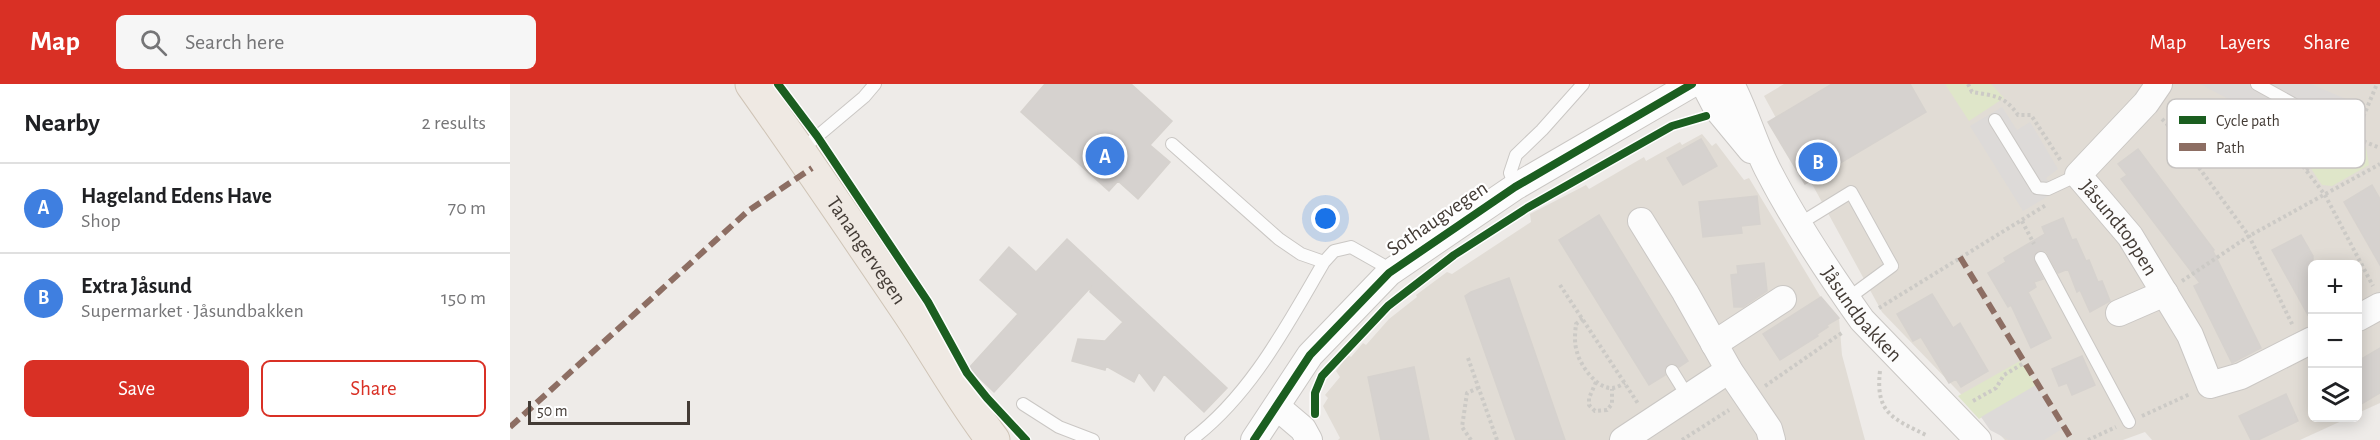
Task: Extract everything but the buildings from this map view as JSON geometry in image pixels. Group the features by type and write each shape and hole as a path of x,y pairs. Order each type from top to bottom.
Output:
{"main road":[{"name":"Tanangervegen","path":"752,84 800,150 911,316 984,433"}],"street":[{"name":"Sothaugvegen","path":"1258,439 1310,355 1389,273 1515,187 1692,84"},
{"name":"Jåsundbakken","path":"1704,84 1717,109 1768,171"},
{"name":"Jåsundbakken","path":"1731,84 1768,171 1816,254 1854,309 1978,440"},
{"name":"Jåsundtoppen","path":"2159,84 2146,103 2081,178 2173,288 2210,385"},
{"path":"1641,221 1729,370 1769,429 1772,440"},
{"name":"Jåsundtoppen","path":"2119,313 2173,288"},
{"path":"2362,314 2377,298"},
{"path":"1714,344 1783,299"},
{"path":"2210,385 2241,376 2307,343"},
{"path":"1623,440 1729,370"},
{"path":"1277,407 1303,429 1309,440"}],"lane":[{"path":"800,150 864,97 875,84"},
{"path":"1515,187 1510,172 1516,155 1582,84"},
{"path":"2257,84 2284,99"},
{"path":"1995,120 2037,189 2048,189 2081,178"},
{"path":"1172,144 1279,239 1301,254 1324,262"},
{"path":"1799,224 1851,192 1892,266 1854,309"},
{"path":"1191,440 1237,399 1285,330 1324,262 1334,250 1351,247 1381,264 1389,273"},
{"path":"2041,258 2129,422"},
{"path":"1672,371 1688,397"},
{"path":"1023,404 1059,427 1094,440"}],"path":[{"path":"1682,440 1748,398 1854,309 1960,256 2022,221 2081,178 2065,166 2031,115 2018,114 2008,101 2002,98 1972,92 1968,84"},
{"path":"2269,99 2272,93"},
{"path":"2156,112 2167,124"},
{"path":"2365,142 2380,148"},
{"path":"2173,288 2249,236 2380,164"},
{"path":"2199,168 2249,236 2307,343"},
{"path":"2304,168 2325,195 2377,298"},
{"path":"2022,221 2041,258"},
{"path":"1560,285 1650,422"},
{"path":"1583,319 1576,324 1577,354 1596,382 1612,389 1625,383"},
{"path":"1467,358 1497,440"},
{"path":"1967,405 1996,388 2004,375 2024,363"},
{"path":"1883,365 1878,386 1890,417 1928,436"},
{"path":"1596,382 1589,398 1589,405 1595,411 1608,410 1612,404 1612,389"},
{"path":"2088,440 2210,385"},
{"path":"1471,440 1462,427 1467,393 1478,388"}],"shaded area":[{"path":"1784,84 2380,84 2380,403 2362,411 2362,260 2308,260 2308,422 2339,422 2300,440 2152,440 2145,432 2123,440 2005,440 1882,312 1764,96"},
{"path":"2200,84 2311,84 2346,99 2228,99"},
{"path":"2002,107 2017,130 2030,122 2058,169 2046,178 2055,192 2023,211 1970,126"},
{"path":"1702,134 1712,146 1716,143 1744,180 1749,178 1820,296 1839,318 1842,355 1865,440 1338,440 1340,438 1323,406 1328,398 1325,395 1340,377 1336,371 1348,355 1351,357 1363,343 1366,345 1389,319 1417,297 1416,295 1447,272 1452,274 1531,222 1530,214 1586,185 1589,189 1644,157 1646,161 1680,142 1682,145"},
{"path":"2036,385 2062,429 2044,440 2009,440 1990,430 1981,417"}],"green space":[{"path":"1945,84 1991,84 2004,98 1969,121"},
{"path":"2365,147 2366,147 2369,165 2365,167"},
{"path":"2311,168 2364,168 2332,186 2322,185"},
{"path":"2020,361 2036,385 1979,419 1958,396"}],"marked path":[{"path":"510,427 748,211 812,168"},
{"path":"1960,257 2072,440"}],"cycle path":[{"path":"778,84 817,136 928,302 967,373 1026,440"},
{"path":"1254,440 1310,355 1389,273 1515,187 1692,84"},
{"path":"1315,414 1315,393 1322,376 1388,306 1454,255 1527,208 1672,126 1706,116"}],"place":[{"name":"Hageland Edens Have","path":"1105,156"},
{"name":"Extra Jåsund","path":"1818,162"}]}
